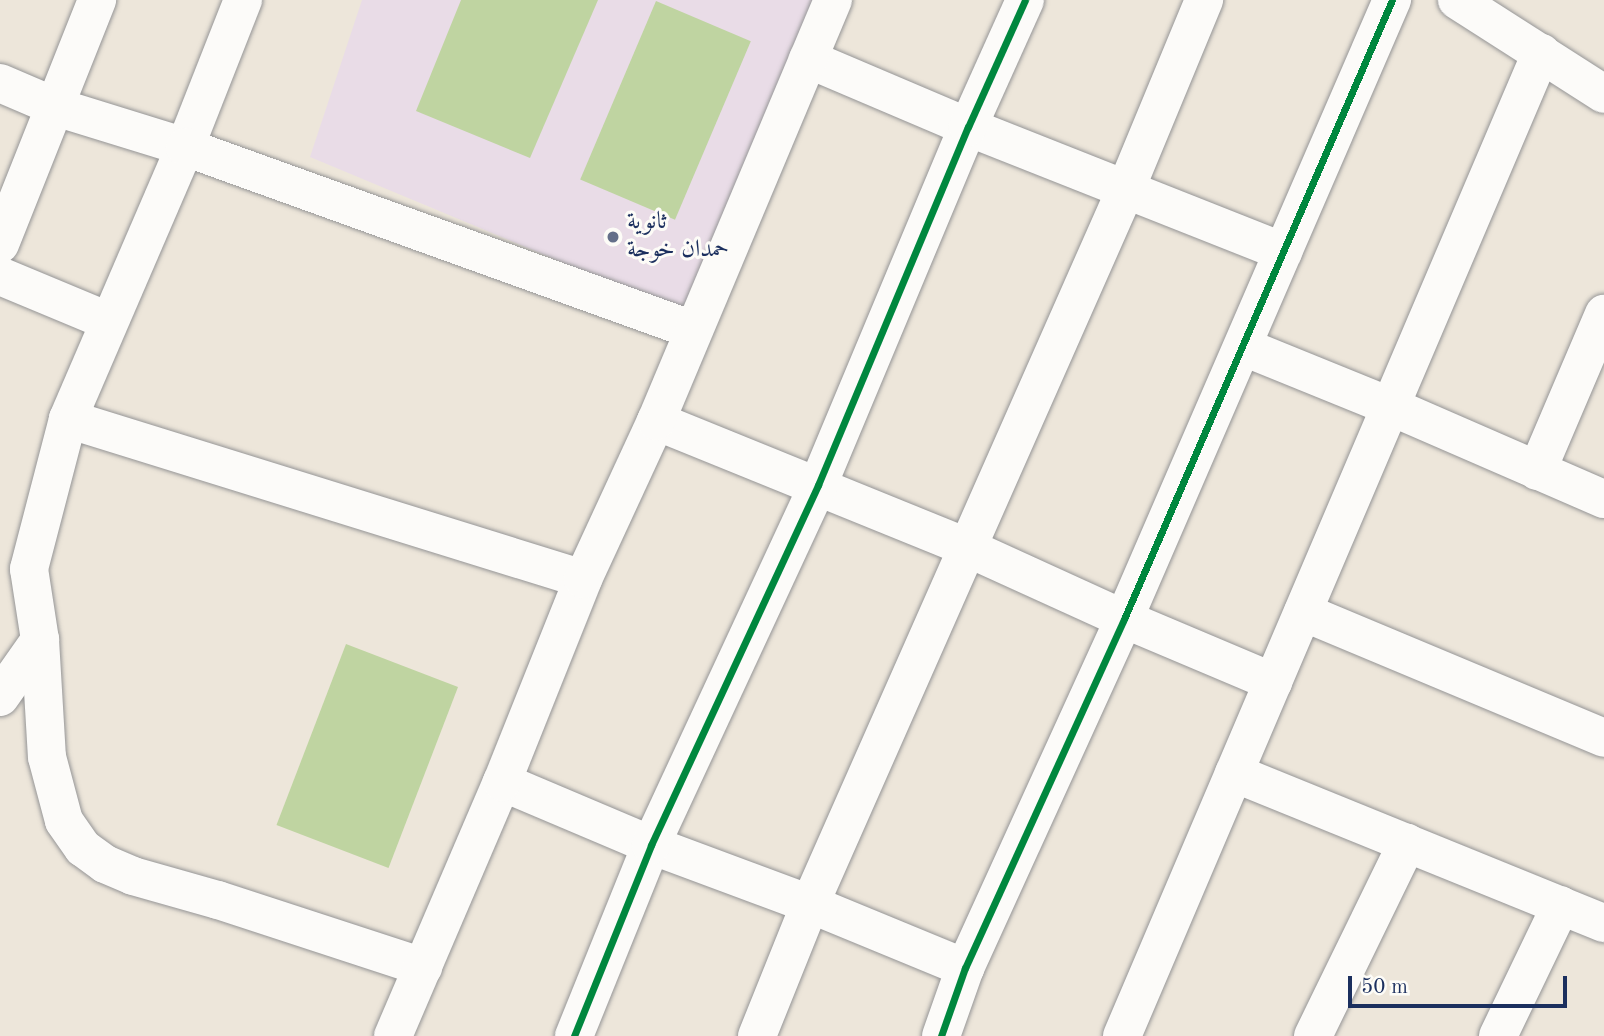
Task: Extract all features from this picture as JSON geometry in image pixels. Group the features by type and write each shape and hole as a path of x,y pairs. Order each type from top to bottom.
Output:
{"street":[{"path":"0,244 97,0"},
{"path":"243,0 185,148 108,321 68,419 14,563 40,640 47,757 64,821 83,848 105,864 133,876 218,900 422,967"},
{"path":"393,1036 502,782 583,579 656,421 833,0"},
{"path":"574,1036 651,845 818,485 968,127 1025,0"},
{"path":"757,1036 810,904 1125,191 1204,0"},
{"path":"941,1036 965,968 1244,347 1392,0"},
{"path":"1457,0 1604,94"},
{"path":"1122,1036 1541,53"},
{"path":"808,59 1125,191 1283,252"},
{"path":"0,83 56,107 185,148 693,330"},
{"path":"0,276 108,321"},
{"path":"1537,471 1604,314"},
{"path":"1244,347 1392,407 1604,499"},
{"path":"68,419 583,579"},
{"path":"656,421 968,548 1124,619 1273,682"},
{"path":"1303,611 1604,738"},
{"path":"0,697 40,640"},
{"path":"1234,773 1604,923"},
{"path":"502,782 651,845 810,904 965,968"},
{"path":"1313,1036 1407,843"},
{"path":"1498,1036 1561,905"}],"shaded area":[{"name":"ثانوية حمدان خوجة","path":"362,0 820,0 693,317 310,157"}],"green space":[{"path":"461,0 598,0 530,158 416,111"},
{"path":"656,1 751,41 675,220 580,180"},
{"path":"346,644 458,687 389,868 276,825"}],"cycle path":[{"path":"574,1036 651,845 818,485 968,127 1025,0"},
{"path":"941,1036 965,968 1124,619 1392,0"}],"place":[{"name":"ثانوية حمدان خوجة","path":"613,237"}]}
